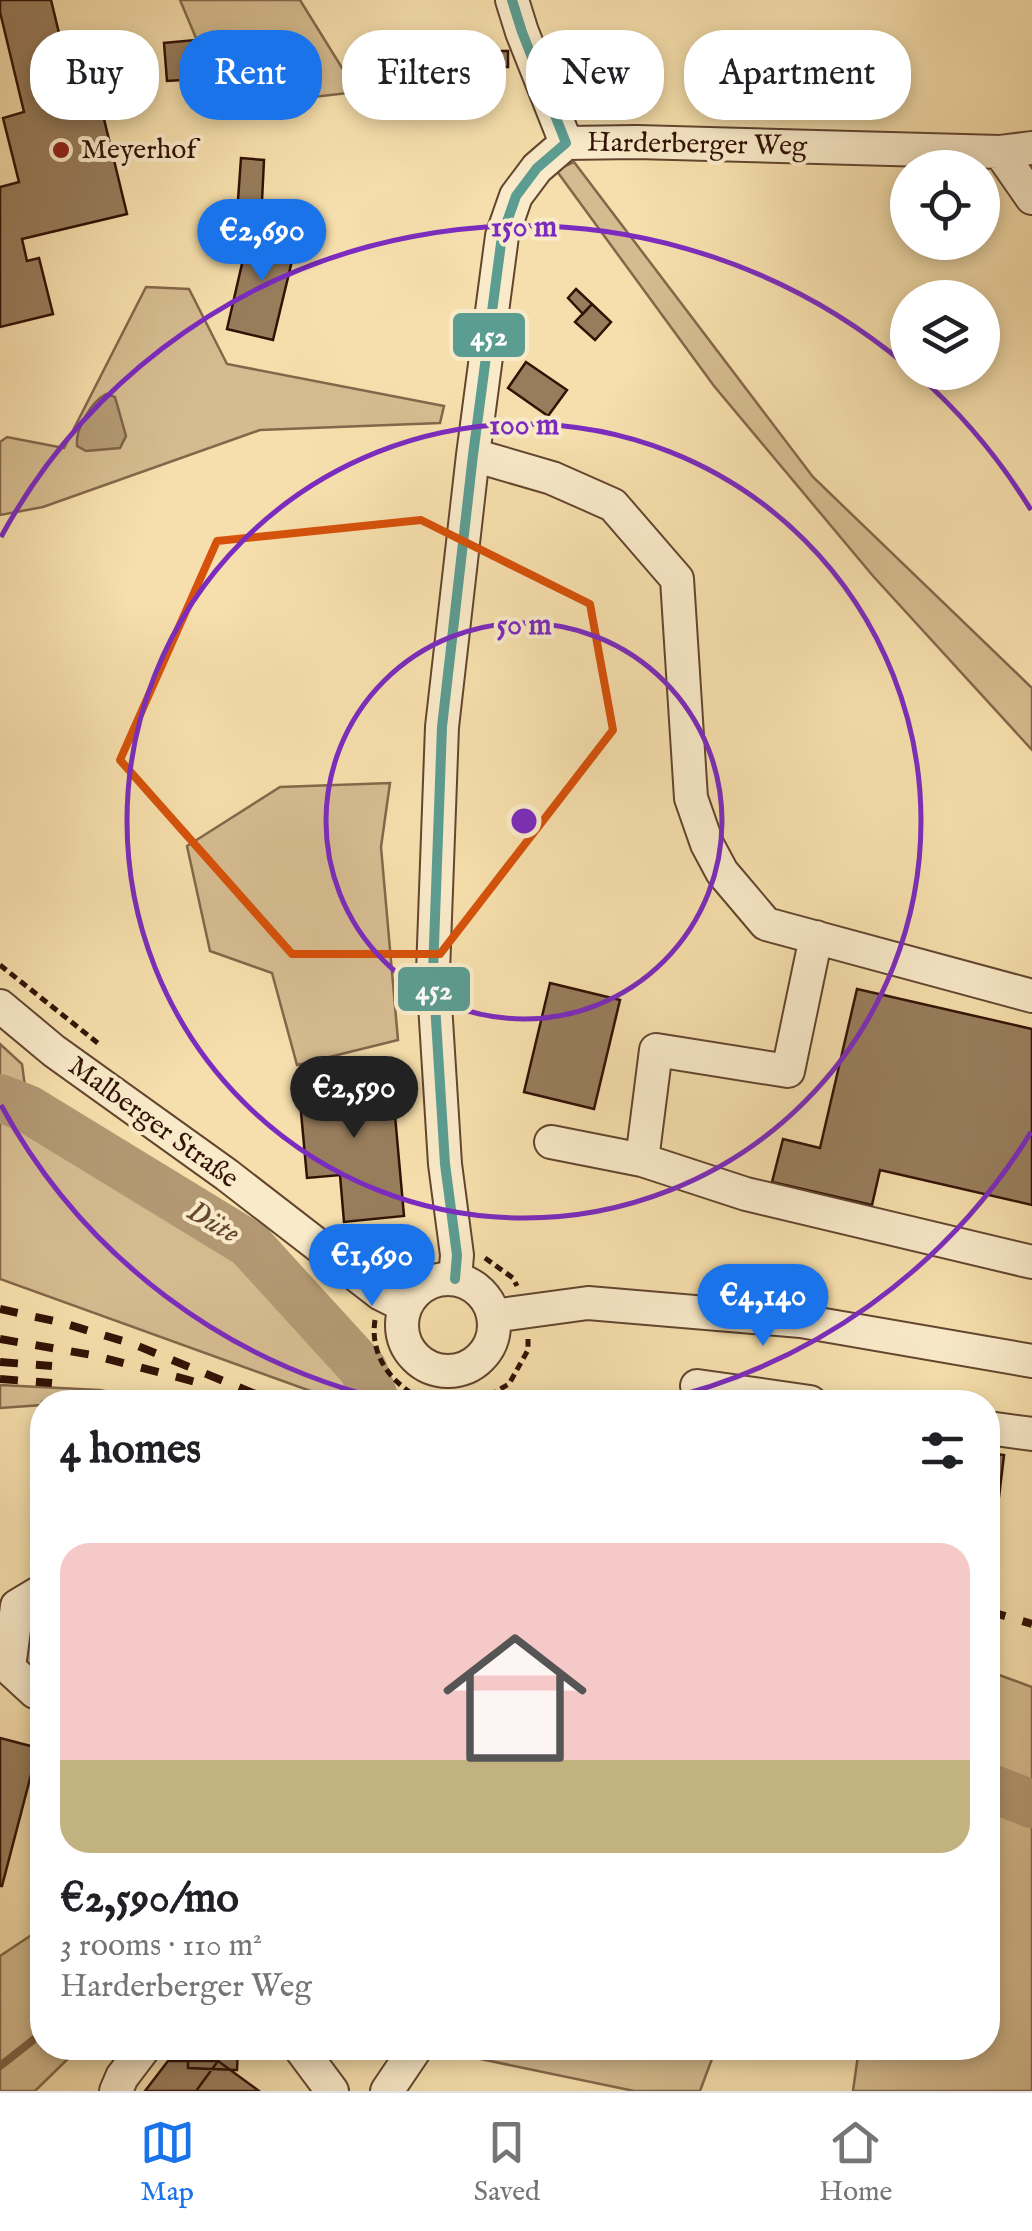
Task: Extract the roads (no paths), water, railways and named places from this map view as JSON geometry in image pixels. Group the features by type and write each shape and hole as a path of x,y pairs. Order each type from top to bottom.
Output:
{"street":[{"path":"512,0 566,143"},
{"name":"Harderberger Weg","path":"455,1280 457,1255 445,1164 433,972 442,726 502,236 516,196 537,168 566,143 1016,150"},
{"path":"1016,150 1032,198"},
{"path":"473,455 552,478 613,506 677,579 691,798 722,872 766,924 1032,996"},
{"path":"642,1160 656,1050 788,1071 816,938"},
{"name":"Malberger Straße","path":"0,1006 54,1051 227,1175 381,1294 405,1306"},
{"path":"551,1142 642,1160 746,1194 1032,1262"},
{"path":"455,1280 482,1293 493,1316 494,1336 488,1350 465,1368 452,1387 409,1352 401,1322 405,1306 426,1284 455,1280"},
{"path":"493,1316 588,1303 801,1321 1032,1360"},
{"path":"696,1386 724,1390"},
{"path":"1000,1430 1032,1434"},
{"path":"30,1598 17,1606 9,1668 30,1687"},
{"path":"116,2091 135,2060"},
{"path":"309,2060 332,2091"},
{"path":"388,2091 408,2060"}],"waterway":[{"name":"Düte","path":"0,1098 28,1109 249,1244 363,1369 371,1390"},
{"name":"Düte","path":"1000,1792 1032,1804"},
{"path":"0,2066 30,2042"}],"railway":[{"path":"0,1309 133,1344 246,1390"},
{"path":"0,1339 92,1355 200,1383"},
{"path":"0,1362 52,1366"},
{"path":"0,1379 52,1383"},
{"path":"1000,1615 1032,1624"}],"place":[{"name":"Meyerhof","path":"61,150"}]}
